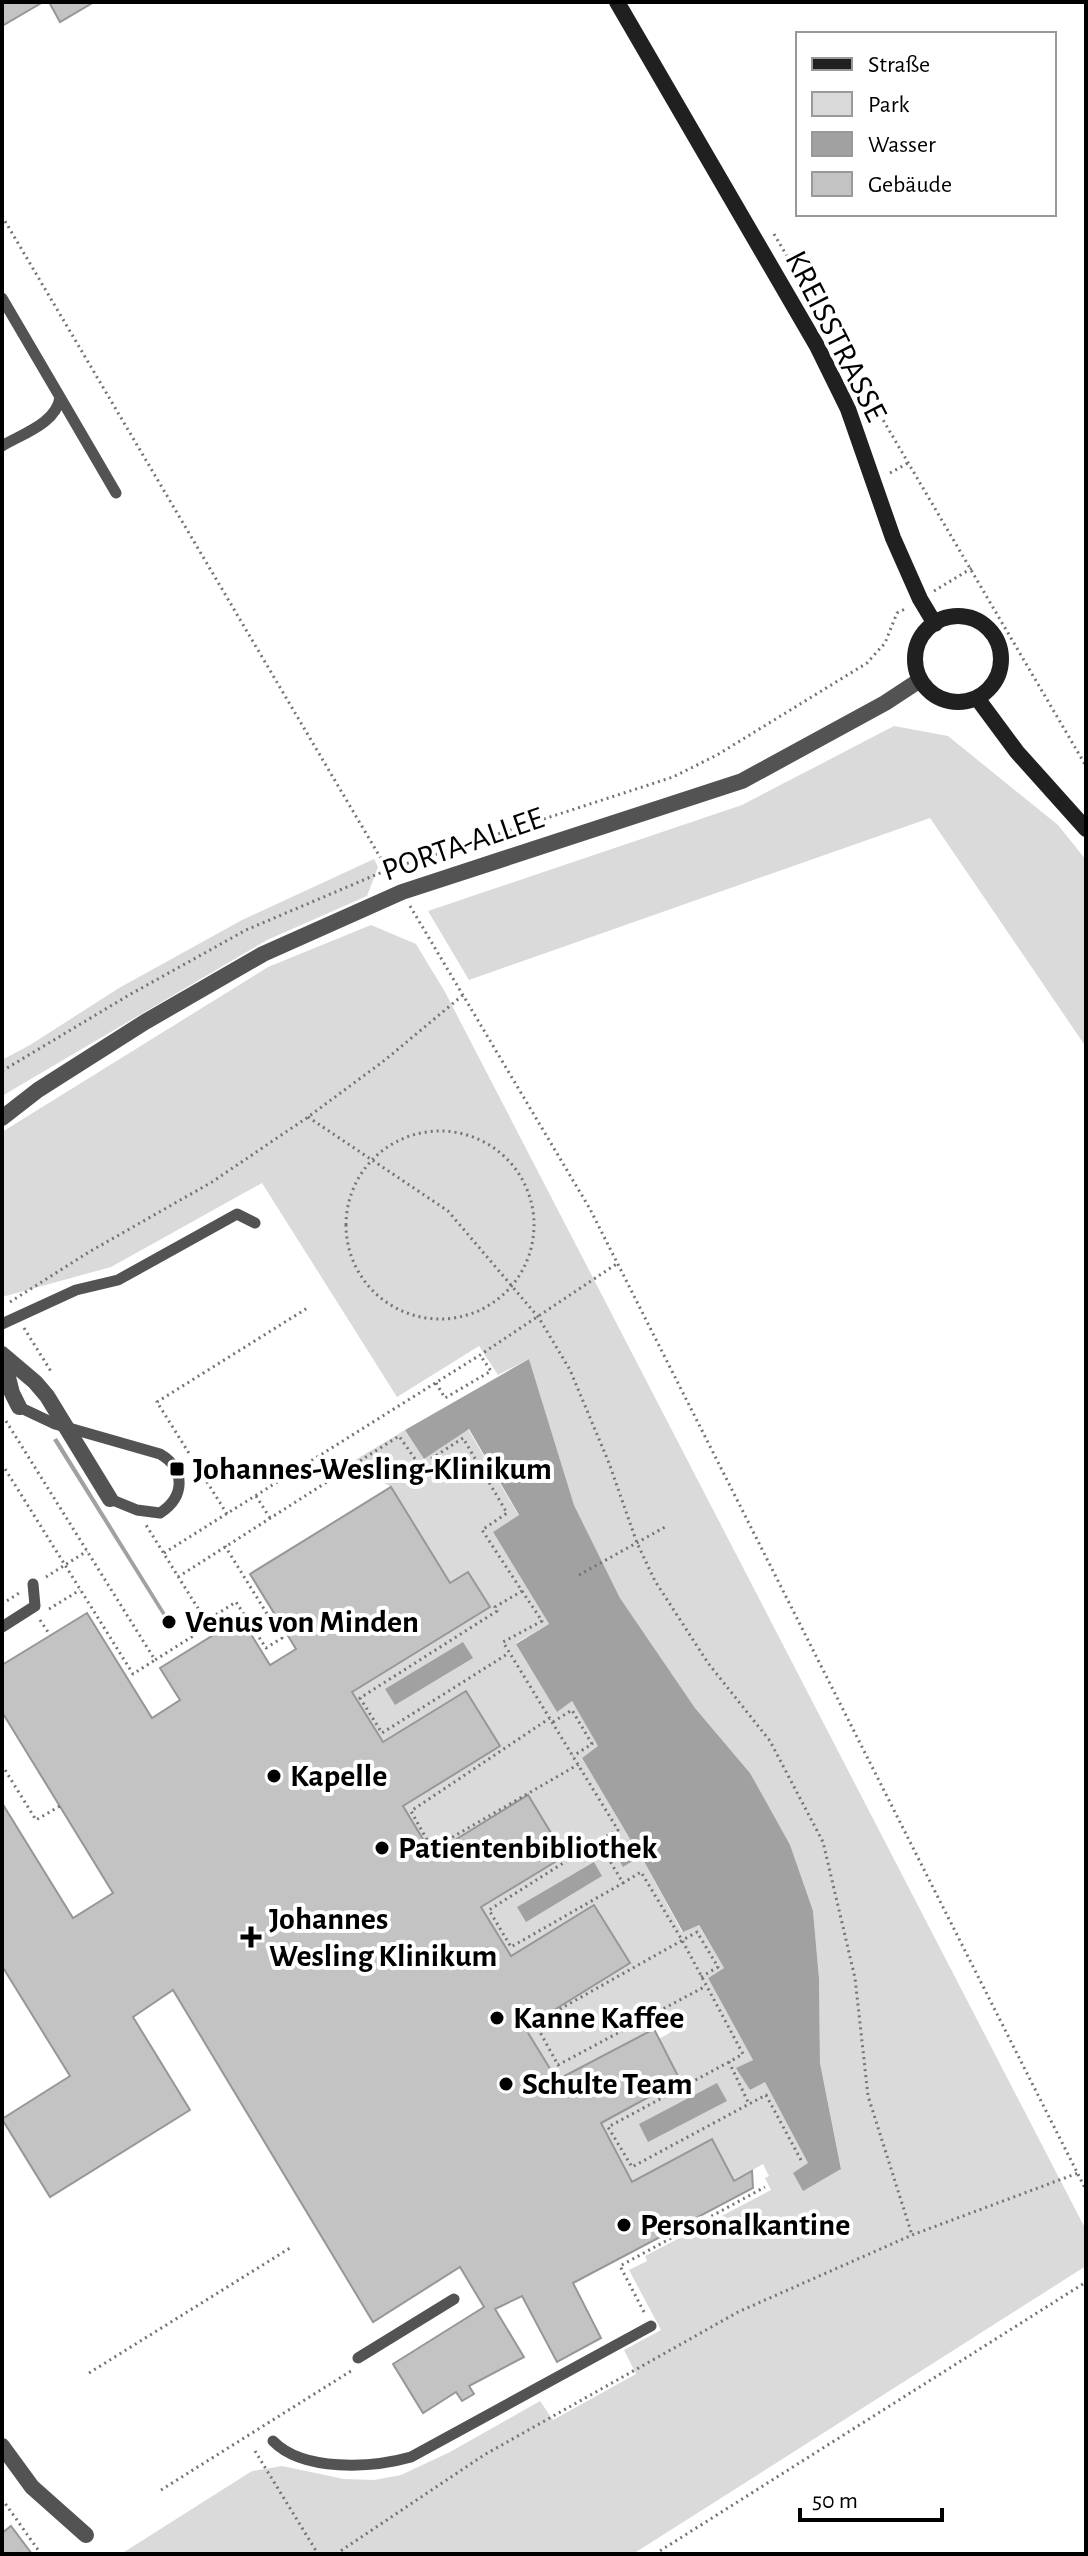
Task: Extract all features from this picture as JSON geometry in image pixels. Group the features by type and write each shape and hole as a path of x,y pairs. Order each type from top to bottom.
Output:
{"main road":[{"name":"KREISSTRASSE","path":"617,2 817,346 848,409 893,538 920,599 935,624"},
{"path":"956,616 971,618 984,625 994,636 1000,649 1001,663 989,689 977,698 951,702 928,691 920,680 915,666 915,652 920,638 935,624 956,616"},
{"path":"977,698 1017,752 1086,829"}],"street":[{"name":"PORTA-ALLEE","path":"2,1118 38,1090 145,1022 263,954 402,892 742,781 885,703 920,680"},
{"name":"PORTA-ALLEE","path":"2,1107 38,1090"},
{"path":"2,1354 19,1407"},
{"path":"2,1354 35,1382 110,1499"},
{"path":"2,2446 32,2487 86,2535"}],"lane":[{"path":"2,298 116,493"},
{"path":"2,446 50,419 59,408 60,397"},
{"path":"2,1324 76,1290 118,1280 237,1214 255,1223"},
{"path":"19,1407 66,1427 160,1454 177,1469 181,1483 178,1496 170,1507 160,1513 137,1510 110,1499"},
{"path":"2,1627 35,1606 33,1584"},
{"path":"358,2358 454,2299"},
{"path":"273,2441 283,2451 319,2461 359,2466 386,2464 411,2457 651,2326"}],"path":[{"path":"2,216 590,1209 1086,2190"},
{"path":"771,229 1086,766"},
{"path":"872,482 909,463"},
{"path":"2,1071 246,930 387,870 673,777 717,755 867,663 885,643 897,613 972,568"},
{"path":"2,1307 89,1252 212,1182 385,1060 463,995"},
{"path":"308,1117 448,1211 539,1318 570,1370 609,1463 637,1543 655,1581 708,1663 770,1741 823,1842 855,1978 868,2096 912,2235"},
{"path":"458,1131 499,1150 528,1187 535,1232 528,1263 513,1287 479,1312 441,1320 408,1314 374,1293 352,1261 345,1222 352,1188 371,1159 413,1134 458,1131"},
{"path":"164,1553 539,1318 618,1263"},
{"path":"227,1514 157,1402 309,1307"},
{"path":"436,1383 445,1398 491,1371 480,1355"},
{"path":"178,1577 399,1436 420,1466 463,1438 507,1513 482,1530 542,1621 503,1642 618,1830 489,1910 511,1947 641,1872 682,1940 743,2054 608,2127 632,2167 766,2095 801,2160"},
{"path":"2,1464 133,1674 155,1660"},
{"path":"256,1496 270,1518"},
{"path":"579,1575 665,1527"},
{"path":"206,1621 236,1602 266,1648 282,1638 225,1546"},
{"path":"509,1653 382,1733 360,1698 497,1611 495,1607 522,1591"},
{"path":"38,1616 50,1635"},
{"path":"196,1635 201,1643"},
{"path":"552,1723 572,1710 592,1744 573,1756"},
{"path":"550,1718 411,1811 432,1849 579,1764"},
{"path":"2,1765 36,1820 60,1806"},
{"path":"598,1841 623,1883"},
{"path":"701,1977 718,1967 697,1932 535,2023 558,2065 706,1986"},
{"path":"729,2062 749,2104"},
{"path":"336,2554 484,2455 724,2319 912,2235 1078,2173"},
{"path":"651,2326 620,2266 765,2187"},
{"path":"89,2373 290,2248"},
{"path":"655,2554 1086,2282"},
{"path":"161,2490 352,2371"},
{"path":"255,2451 318,2554"},
{"path":"2,2499 41,2554"}],"green space":[{"path":"894,726 948,736 1058,825 1086,860 1086,1047 930,818 469,980 428,911 742,805"},
{"path":"374,859 378,867 367,896 267,940 2,1096 2,1060 119,988 242,920"},
{"path":"371,925 416,944 445,992 1086,2230 1086,2266 633,2554 121,2554 252,2471 282,2466 344,2479 374,2480 401,2475 450,2452 540,2401 553,2420 636,2374 624,2350 661,2330 629,2270 647,2261 645,2256 771,2190 763,2164 734,2181 712,2140 632,2182 601,2123 680,2080 659,2039 676,2029 670,2018 557,2080 525,2028 594,1905 511,1956 481,1907 565,1856 528,1796 432,1854 403,1806 500,1746 466,1691 383,1742 352,1692 490,1607 468,1572 433,1594 391,1487 350,1463 405,1430 424,1459 468,1429 519,1516 493,1532 549,1624 516,1643 557,1711 572,1701 599,1747 582,1758 630,1839 613,1850 641,1856 682,1932 698,1924 724,1968 708,1978 753,2060 737,2068 750,2090 765,2081 809,2164 802,2190 841,2168 820,2063 819,1978 813,1911 750,1773 695,1708 620,1598 574,1505 529,1359 498,1375 479,1346 397,1397 262,1183 111,1267 2,1297 2,1132 268,967"}],"water":[{"path":"529,1359 574,1505 620,1598 695,1708 750,1773 790,1845 813,1911 819,1978 820,2063 841,2169 803,2191 793,2173 808,2163 765,2082 750,2090 736,2068 753,2060 708,1978 724,1968 699,1925 683,1932 641,1856 623,1867 613,1850 630,1839 582,1758 598,1746 572,1701 557,1712 516,1644 549,1624 493,1532 519,1515 469,1429 424,1459 405,1430"},
{"path":"57,1438 166,1614 174,1617 174,1628 163,1626 163,1616 53,1440"},
{"path":"463,1642 473,1658 395,1705 385,1689"},
{"path":"594,1862 602,1876 526,1922 517,1907"},
{"path":"717,2083 727,2101 648,2142 639,2124"}],"building":[{"path":"2,2 43,2 2,26"},
{"path":"49,2 94,2 60,22"},
{"name":"Johannes Wesling Klinikum","path":"391,1487 450,1583 468,1572 490,1607 352,1692 383,1742 466,1691 500,1746 403,1806 432,1854 528,1795 565,1856 481,1907 511,1956 594,1905 630,1963 525,2028 557,2080 654,2029 680,2080 601,2123 632,2182 712,2139 734,2181 752,2171 753,2188 573,2283 601,2338 557,2362 522,2296 495,2309 524,2357 469,2386 474,2394 462,2401 456,2392 423,2413 393,2364 484,2307 460,2267 373,2322 173,1990 133,2017 190,2110 50,2197 2,2119 70,2076 2,1966 2,1803 73,1918 113,1893 2,1712 2,1665 87,1613 152,1718 180,1700 160,1668 241,1618 270,1665 296,1649 250,1574"},
{"path":"11,2526 32,2554 2,2554 2,2533"}],"place":[{"name":"Johannes-Wesling-Klinikum","path":"177,1469"},
{"name":"Venus von Minden","path":"169,1622"},
{"name":"Kapelle","path":"274,1776"},
{"name":"Patientenbibliothek","path":"382,1848"},
{"name":"Johannes Wesling Klinikum","path":"251,1937"},
{"name":"Kanne Kaffee","path":"497,2018"},
{"name":"Schulte Team","path":"506,2084"},
{"name":"Personalkantine","path":"624,2225"}]}
